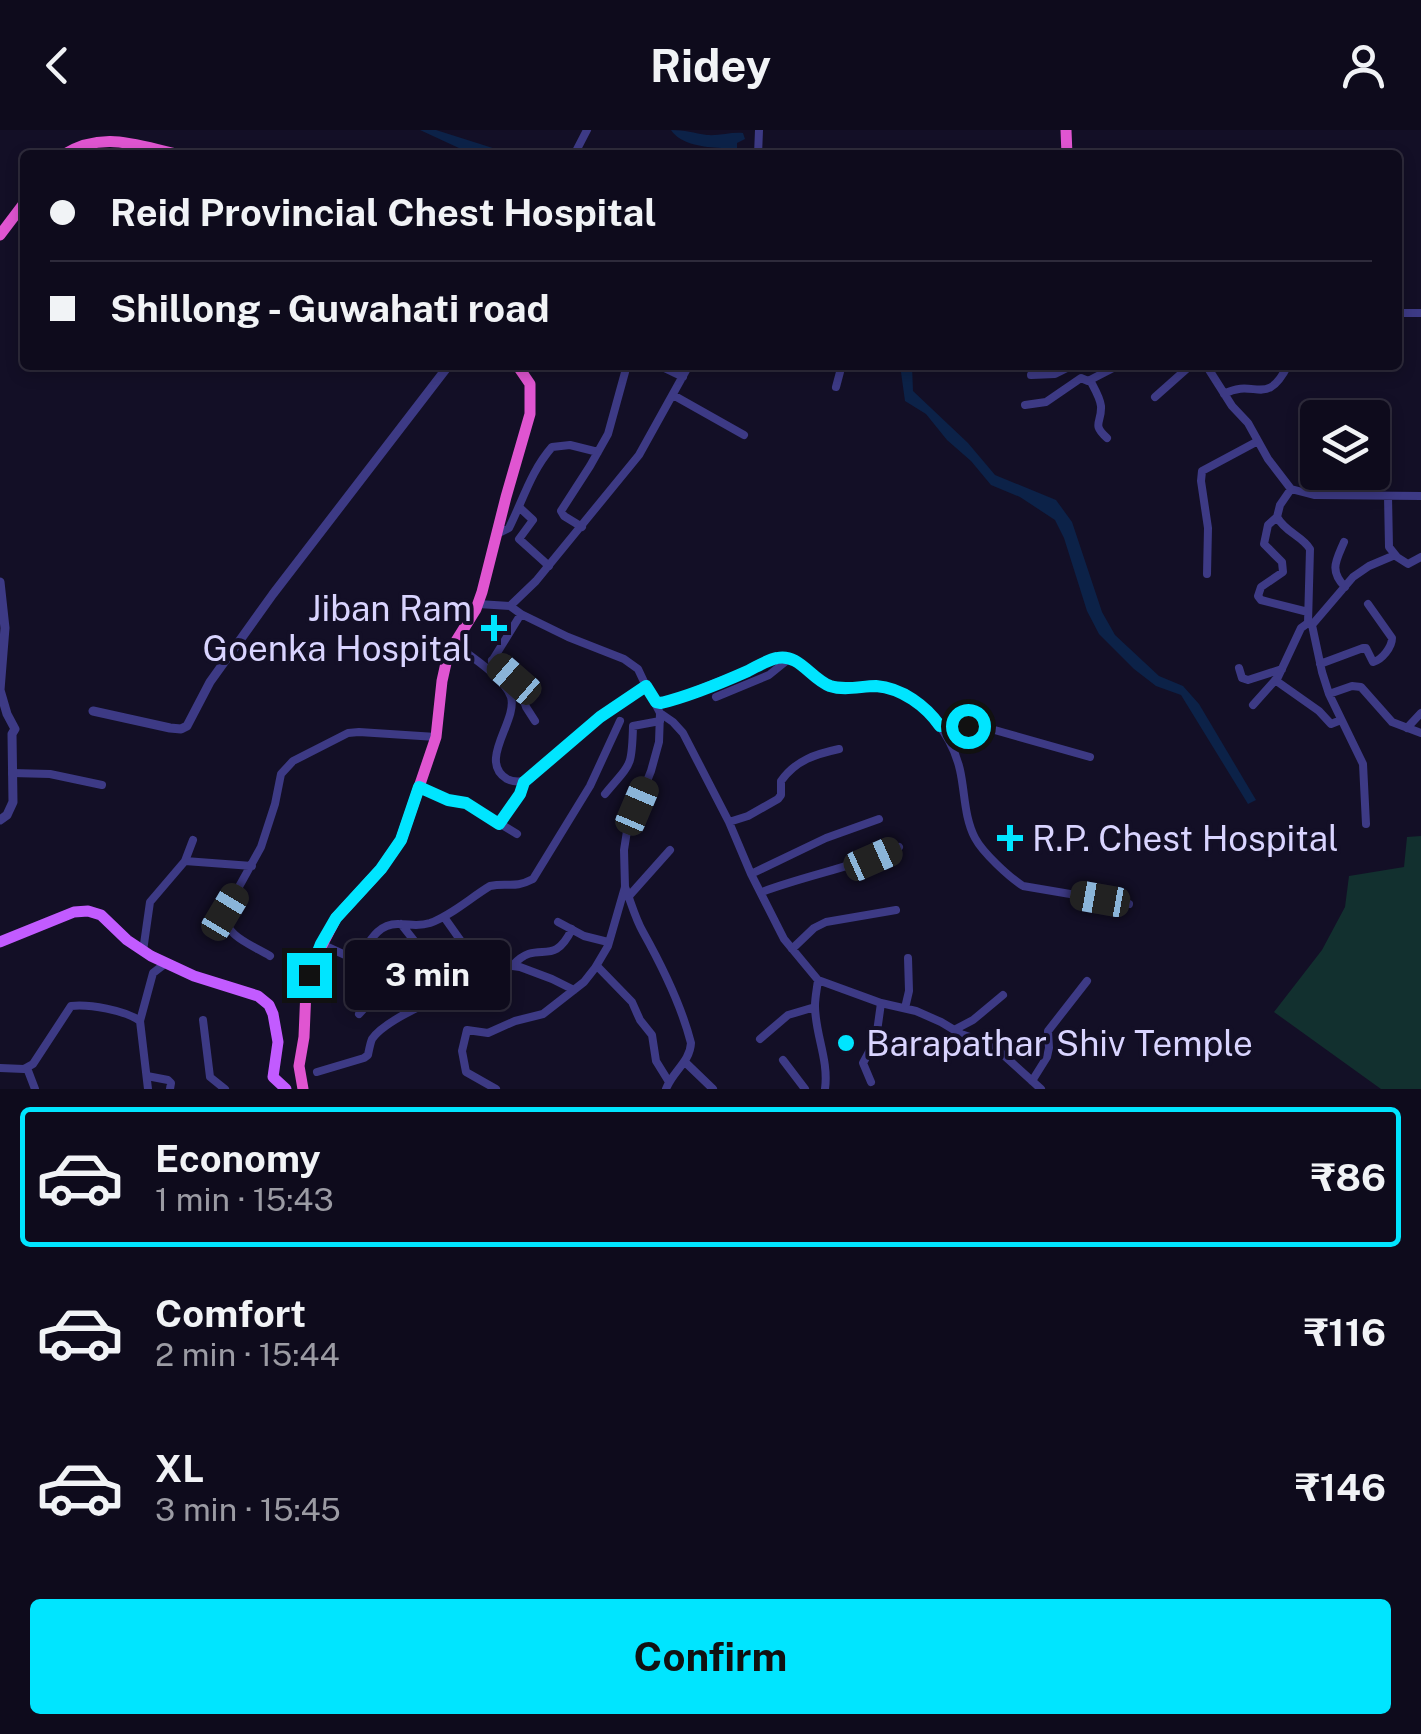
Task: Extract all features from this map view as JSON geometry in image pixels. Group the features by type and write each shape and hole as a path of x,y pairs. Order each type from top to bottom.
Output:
{"highway":[{"path":"73,150 90,140 110,138 160,150"},
{"path":"0,235 20,209"},
{"path":"303,1089 299,1066 306,989 314,961 336,918 401,840 436,738 444,665 452,642 478,604 530,414 530,384 520,370"}],"main road":[{"path":"0,942 74,912 88,911 100,915 127,940 166,963 258,996 273,1014 278,1042 273,1077 286,1089"}],"street":[{"path":"93,711 170,728 187,726 210,682 273,594 446,370"},
{"path":"582,527 561,511 608,434 625,370"},
{"path":"668,370 683,378"},
{"path":"510,606 549,566 639,455 687,370"},
{"path":"836,387 838,370"},
{"path":"1031,375 1063,370"},
{"path":"1078,370 1101,406 1098,426 1107,438"},
{"path":"1025,405 1046,402 1107,370"},
{"path":"1155,397 1185,370"},
{"path":"1209,370 1291,490 1314,495 1421,496"},
{"path":"1224,394 1240,389 1270,390 1285,370"},
{"path":"673,395 744,435"},
{"path":"1207,574 1208,528 1202,471 1258,441"},
{"path":"497,534 510,528 540,462 552,447 570,445 598,452"},
{"path":"1291,490 1267,527 1264,544 1282,562 1283,572 1261,587 1258,596 1308,612"},
{"path":"1388,496 1389,547 1408,564 1421,557"},
{"path":"519,506 533,520 519,539 549,566"},
{"path":"1277,517 1310,549 1310,624 1329,694 1363,764 1366,824"},
{"path":"1344,542 1335,568 1337,579 1345,586"},
{"path":"1254,706 1276,680 1301,628 1310,624 1352,577 1395,555"},
{"path":"0,582 5,628 0,690 15,729 12,802 7,815 0,820"},
{"path":"478,604 510,606 568,638 624,659 638,669 656,702 660,717 657,754 625,839 627,892 689,1036 690,1053 667,1086 656,1061 652,1035 632,1002 597,966"},
{"path":"1320,664 1364,648 1373,662 1380,660 1392,638 1368,604"},
{"path":"488,670 521,614"},
{"path":"452,642 508,690 512,704 496,753 496,766 508,780 524,782"},
{"path":"656,702 672,700 771,660 790,658 827,685 878,686 896,692 920,704 940,726 956,756 970,827 981,848 1011,878 1023,886 1129,904"},
{"path":"716,697 769,675 790,658"},
{"path":"492,660 517,681 535,721"},
{"path":"1239,668 1242,678 1248,680 1282,668"},
{"path":"1276,680 1332,724 1342,720"},
{"path":"499,824 524,782 600,717 646,686"},
{"path":"1329,694 1360,687 1392,722 1421,733"},
{"path":"1408,728 1421,713"},
{"path":"605,794 630,764 633,726 660,717 673,722 730,822 784,938 818,980 927,1016 985,1042 1042,1089"},
{"path":"321,944 359,958 380,929 422,925 444,917 490,886 518,886 533,879 590,786 620,721"},
{"path":"940,726 990,729 1090,757"},
{"path":"270,956 227,928 224,921 225,912 252,866 281,774 292,760 348,733 436,738"},
{"path":"0,761 12,747"},
{"path":"730,822 778,800 781,780 799,762 839,749"},
{"path":"12,773 50,774 102,785"},
{"path":"419,787 466,803 517,834"},
{"path":"751,874 826,838 880,819"},
{"path":"143,951 150,902 185,861 194,840"},
{"path":"762,892 873,859 899,847"},
{"path":"496,1089 466,1072 462,1051 467,1030 488,1033 543,1014 574,990 597,966 627,892 670,850"},
{"path":"185,861 252,866"},
{"path":"792,949 826,922 896,910"},
{"path":"444,917 473,958 513,966 574,990"},
{"path":"558,922 592,940 608,942"},
{"path":"401,924 432,962 429,1004"},
{"path":"513,966 526,954 562,947 572,930"},
{"path":"359,1014 405,965 417,946"},
{"path":"904,1008 909,991 908,958"},
{"path":"148,1089 140,1020 153,974 166,963"},
{"path":"818,980 815,1007 827,1066 824,1089"},
{"path":"1032,1081 1047,1058 1048,1031 1087,981"},
{"path":"954,1030 1003,995"},
{"path":"318,1072 364,1058 372,1040 387,1026 429,1004 454,997 474,1006"},
{"path":"871,1082 863,1063 876,1039 880,1003"},
{"path":"0,1068 28,1068 33,1064 71,1006 123,1012 140,1020"},
{"path":"760,1039 788,1016 815,1007"},
{"path":"203,1020 210,1076 225,1089"},
{"path":"783,1060 804,1089"},
{"path":"685,1062 713,1089"},
{"path":"28,1068 35,1089"},
{"path":"147,1076 168,1080 170,1089"}],"green space":[{"path":"1421,836 1421,1089 1381,1089 1274,1012 1322,950 1345,907 1349,876 1404,867 1407,837"}],"water":[{"path":"420,130 436,130 499,150 463,150"},
{"path":"671,130 707,135 743,133 745,139 737,143 737,150 722,150 687,142"},
{"path":"901,370 912,370 913,391 968,443 995,475 1056,500 1072,522 1102,612 1115,635 1159,676 1183,686 1199,704 1256,800 1248,804 1181,695 1156,686 1099,634 1055,520 1020,497 991,485 926,414 905,401"}],"place":[{"name":"Jiban Ram Goenka Hospital","path":"494,628"},
{"name":"R.P. Chest Hospital","path":"1010,838"},
{"name":"Barapathar Shiv Temple","path":"846,1043"}],"route":[{"path":"309,975 336,918 381,869 401,840 419,787 466,803 499,824 524,782 600,717 646,686 656,702 661,703 786,657 827,685 886,688 920,704 940,726 968,726"}]}
